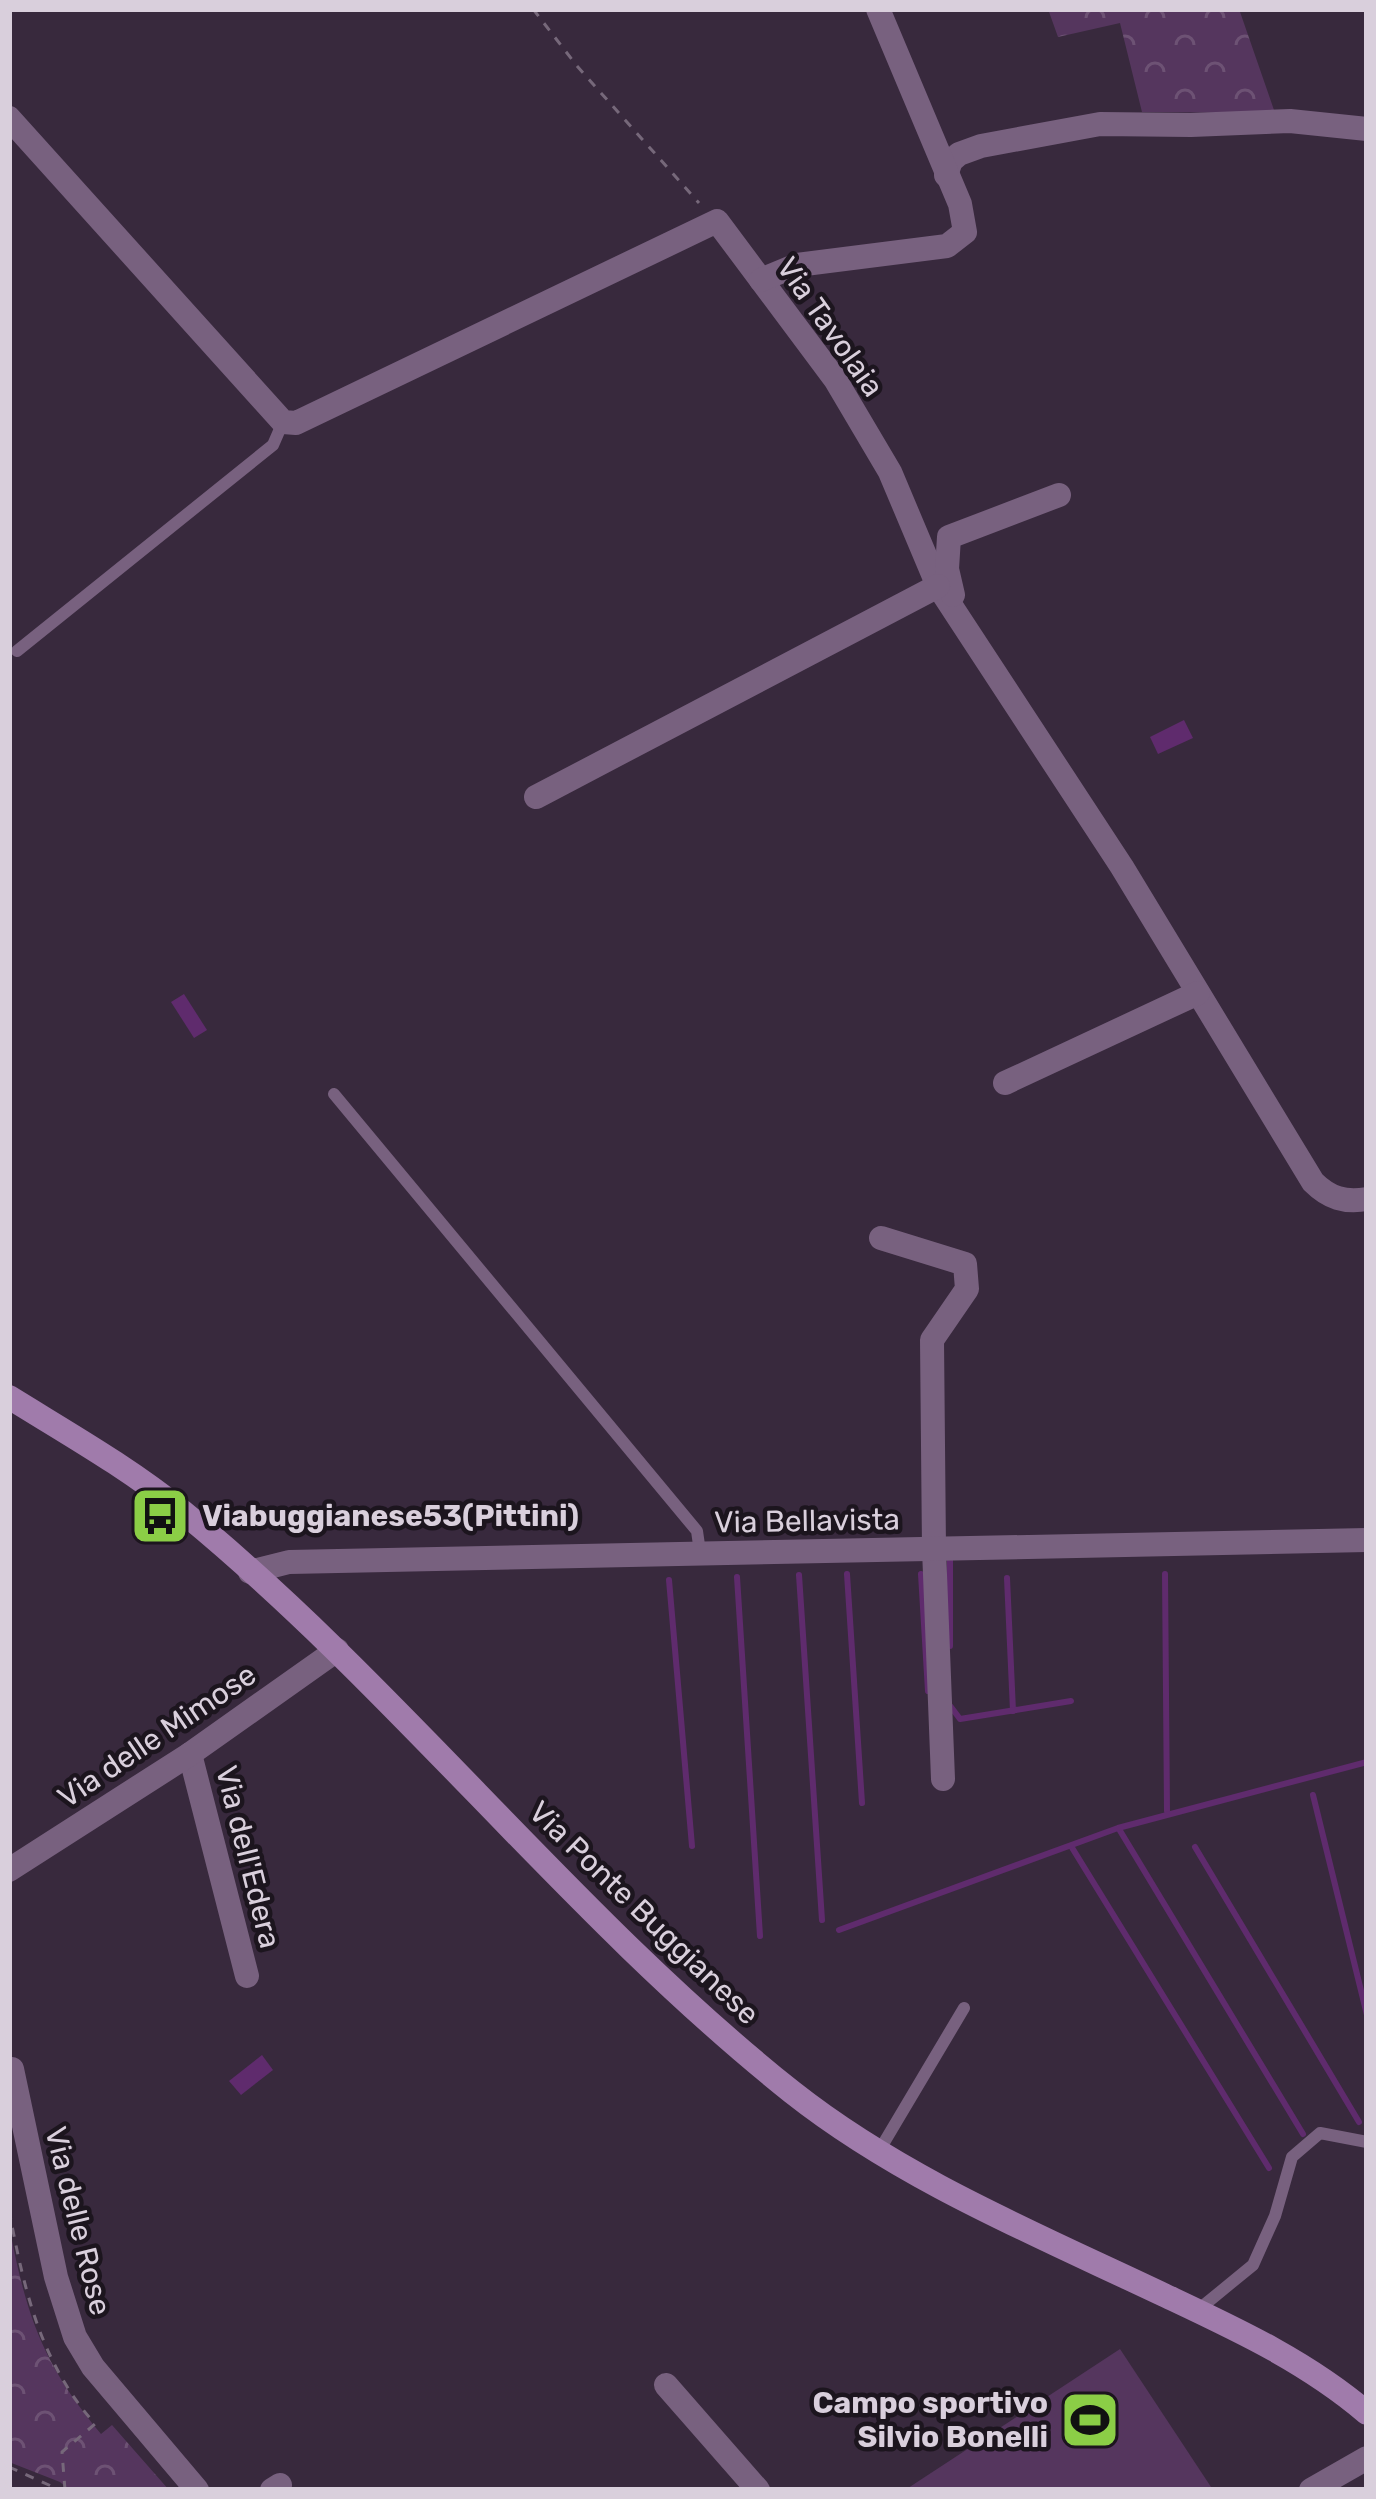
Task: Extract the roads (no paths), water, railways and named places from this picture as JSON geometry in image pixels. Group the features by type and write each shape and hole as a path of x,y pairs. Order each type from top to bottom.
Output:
{"main road":[{"name":"Via Ponte Buggianese","path":"9,1397 181,1510 337,1650 668,1986 794,2094 879,2151 982,2208 1264,2342 1367,2413"}],"street":[{"path":"761,280 796,265 956,242 965,232 965,218 878,9"},
{"path":"9,118 283,422"},
{"path":"946,175 958,154 981,146 1100,124 1290,121 1367,129"},
{"name":"Via Tavolaia","path":"283,422 296,423 717,221 835,379 890,472 938,586 1122,867 1313,1182 1345,1202 1367,1199"},
{"path":"958,616 947,569 949,537 1059,495"},
{"path":"536,797 938,586"},
{"path":"1005,1083 1198,993"},
{"path":"881,1238 965,1264 967,1289 932,1340 943,1779"},
{"name":"Via Bellavista","path":"250,1572 289,1562 1367,1540"},
{"name":"Via delle Mimose","path":"9,1870 190,1754 337,1650"},
{"name":"Via dell'Edera","path":"190,1754 248,1976"},
{"name":"Via delle Rose","path":"12,2069 17,2133 76,2337 102,2378 197,2490"},
{"path":"666,2385 758,2490"},
{"path":"1311,2490 1367,2458"}],"lane":[{"path":"17,651 273,445 283,422"},
{"path":"334,1094 697,1531 700,1554"},
{"path":"879,2151 964,2008"},
{"path":"1197,2311 1253,2264 1275,2216 1292,2157 1320,2133 1367,2141"}],"waterway":[{"path":"950,1559 950,1646"},
{"path":"847,1574 862,1803"},
{"path":"921,1574 928,1691"},
{"path":"1165,1574 1167,1811"},
{"path":"799,1575 822,1920"},
{"path":"737,1577 760,1936"},
{"path":"1007,1578 1013,1711"},
{"path":"669,1580 692,1846"},
{"path":"951,1707 960,1719 1071,1701"},
{"path":"839,1930 1118,1828 1367,1762"},
{"path":"1313,1795 1367,2015"},
{"path":"1119,1829 1303,2134"},
{"path":"1071,1846 1269,2168"},
{"path":"1195,1847 1359,2122"}],"place":[{"name":"Viabuggianese53(Pittini)","path":"160,1516"},
{"name":"Campo sportivo Silvio Bonelli","path":"1090,2420"}]}
